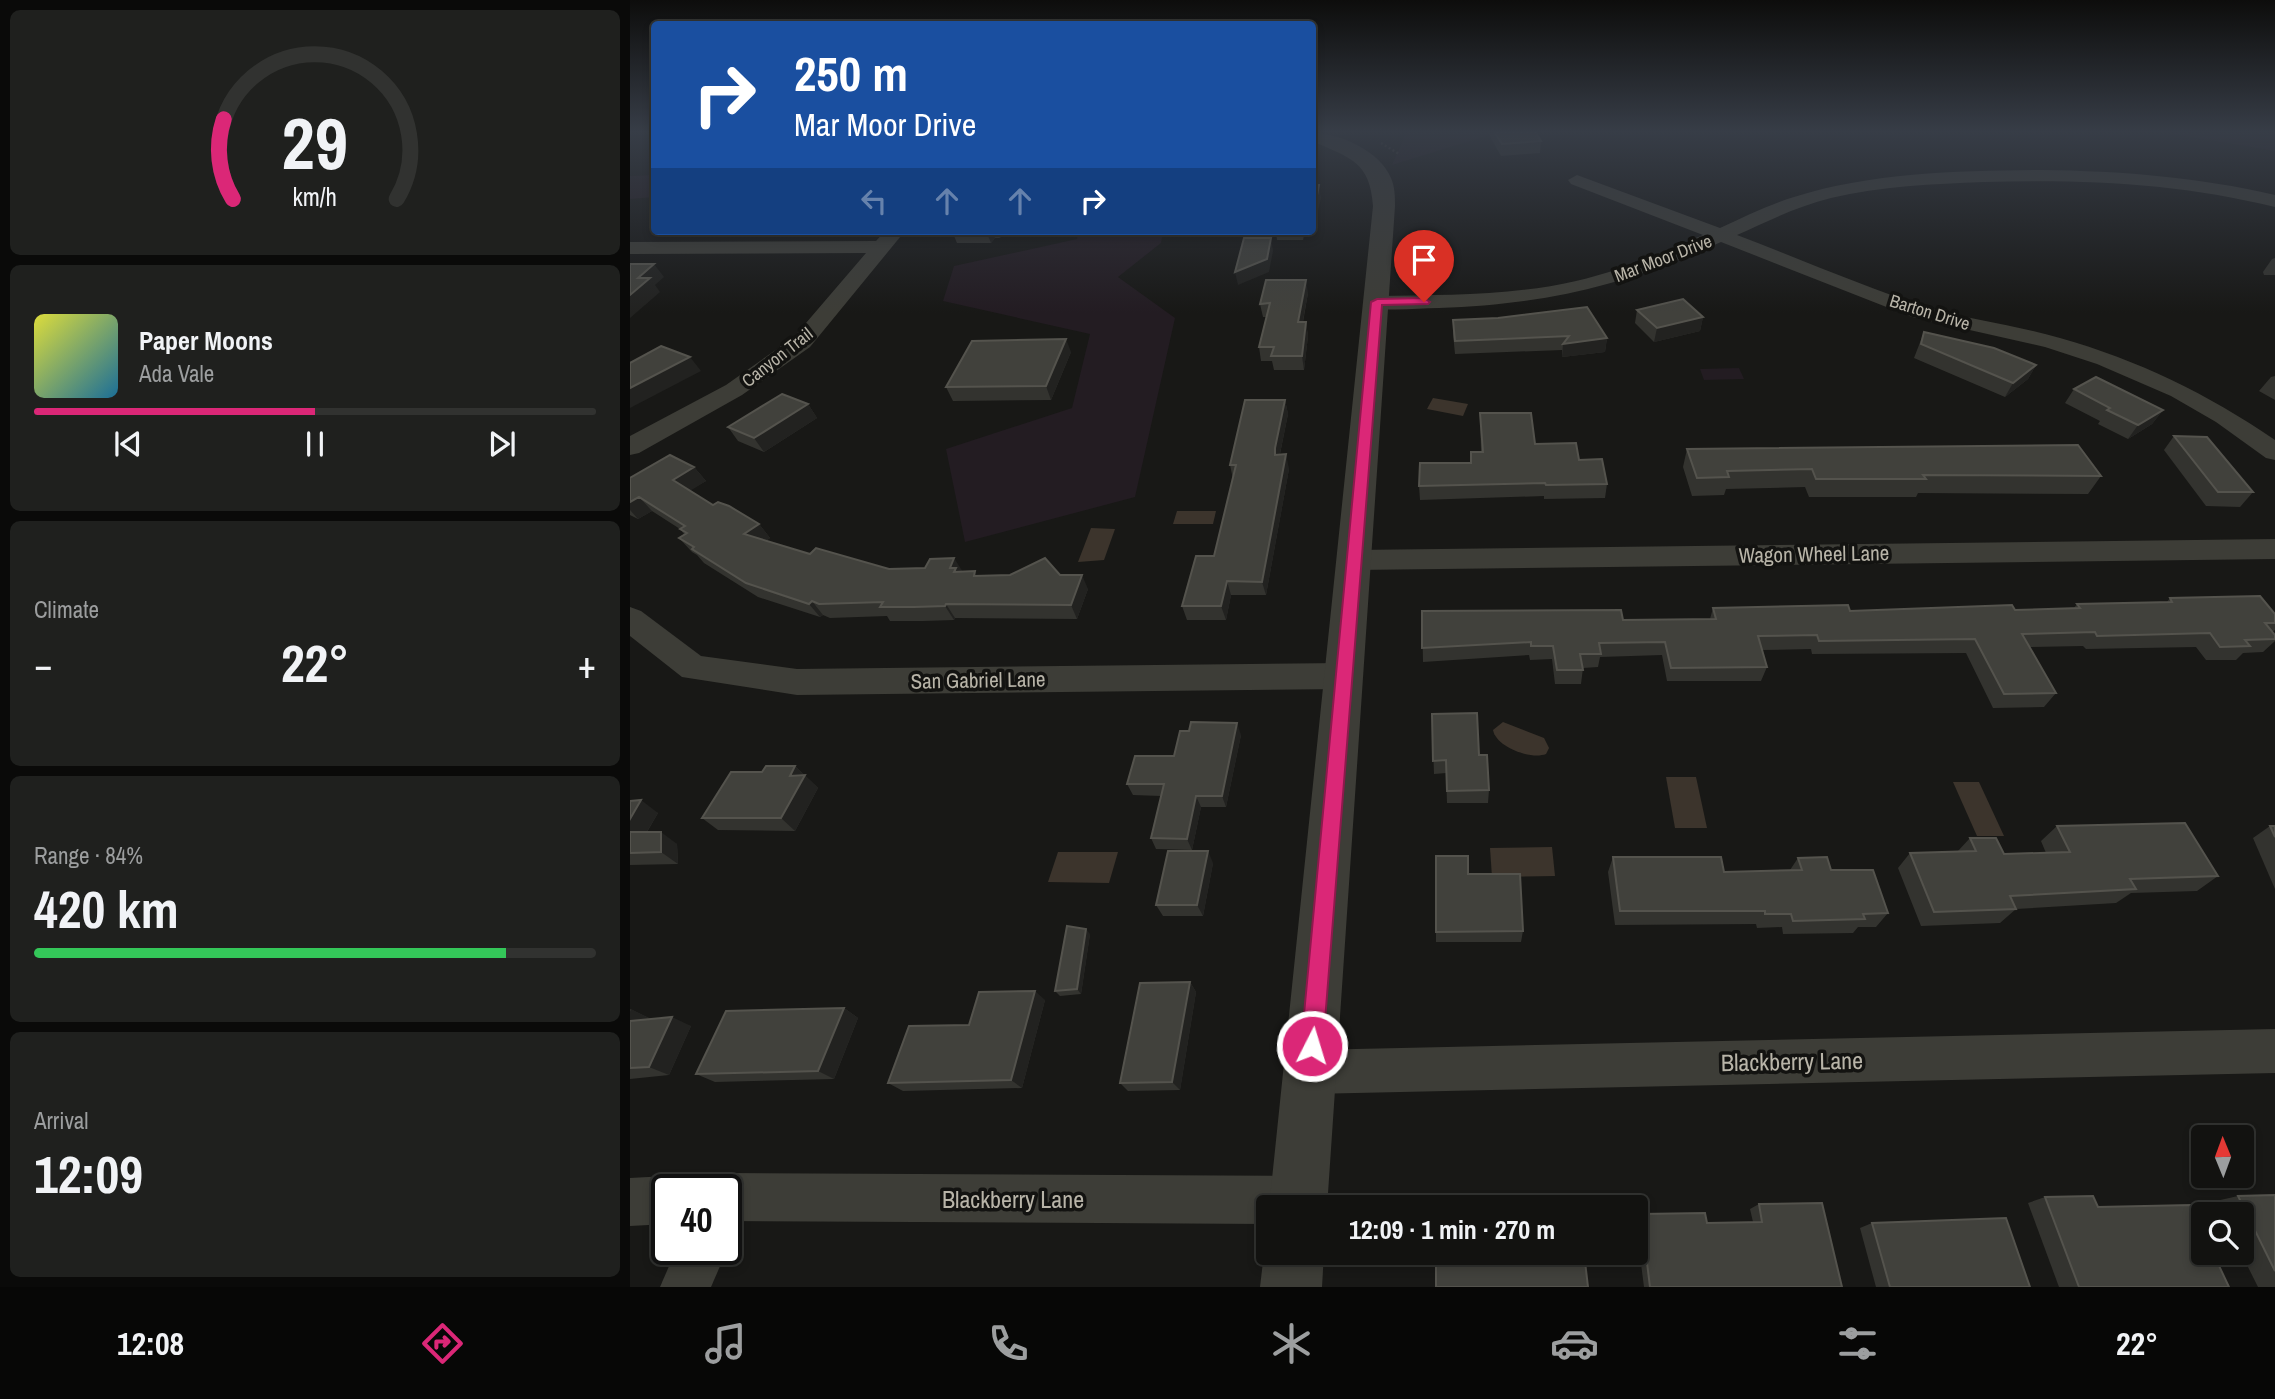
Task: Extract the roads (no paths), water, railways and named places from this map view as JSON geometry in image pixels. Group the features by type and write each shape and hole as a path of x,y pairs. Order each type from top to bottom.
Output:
{"street":[{"path":"1299,1195 1377,302 1383,193"},
{"name":"Barton Drive","path":"1611,193 1920,312 2051,342 2105,359 2180,391 2225,417 2275,452"},
{"name":"Mar Moor Drive","path":"1377,302 1536,296 1602,281 1721,235 1801,200 1831,193"},
{"name":"Mar Moor Drive","path":"2241,193 2275,201"},
{"path":"630,248 889,239"},
{"name":"Canyon Trail","path":"630,447 734,390 802,342 889,239"},
{"name":"Wagon Wheel Lane","path":"1354,560 2275,549"},
{"name":"San Gabriel Lane","path":"630,618 693,668 797,682 1345,676"},
{"name":"Blackberry Lane","path":"1310,1072 2275,1051"},
{"name":"Blackberry Lane","path":"742,1198 1256,1218"},
{"path":"630,1202 651,1201"},
{"path":"685,1287 695,1265"},
{"path":"1291,1287 1293,1265"}]}
